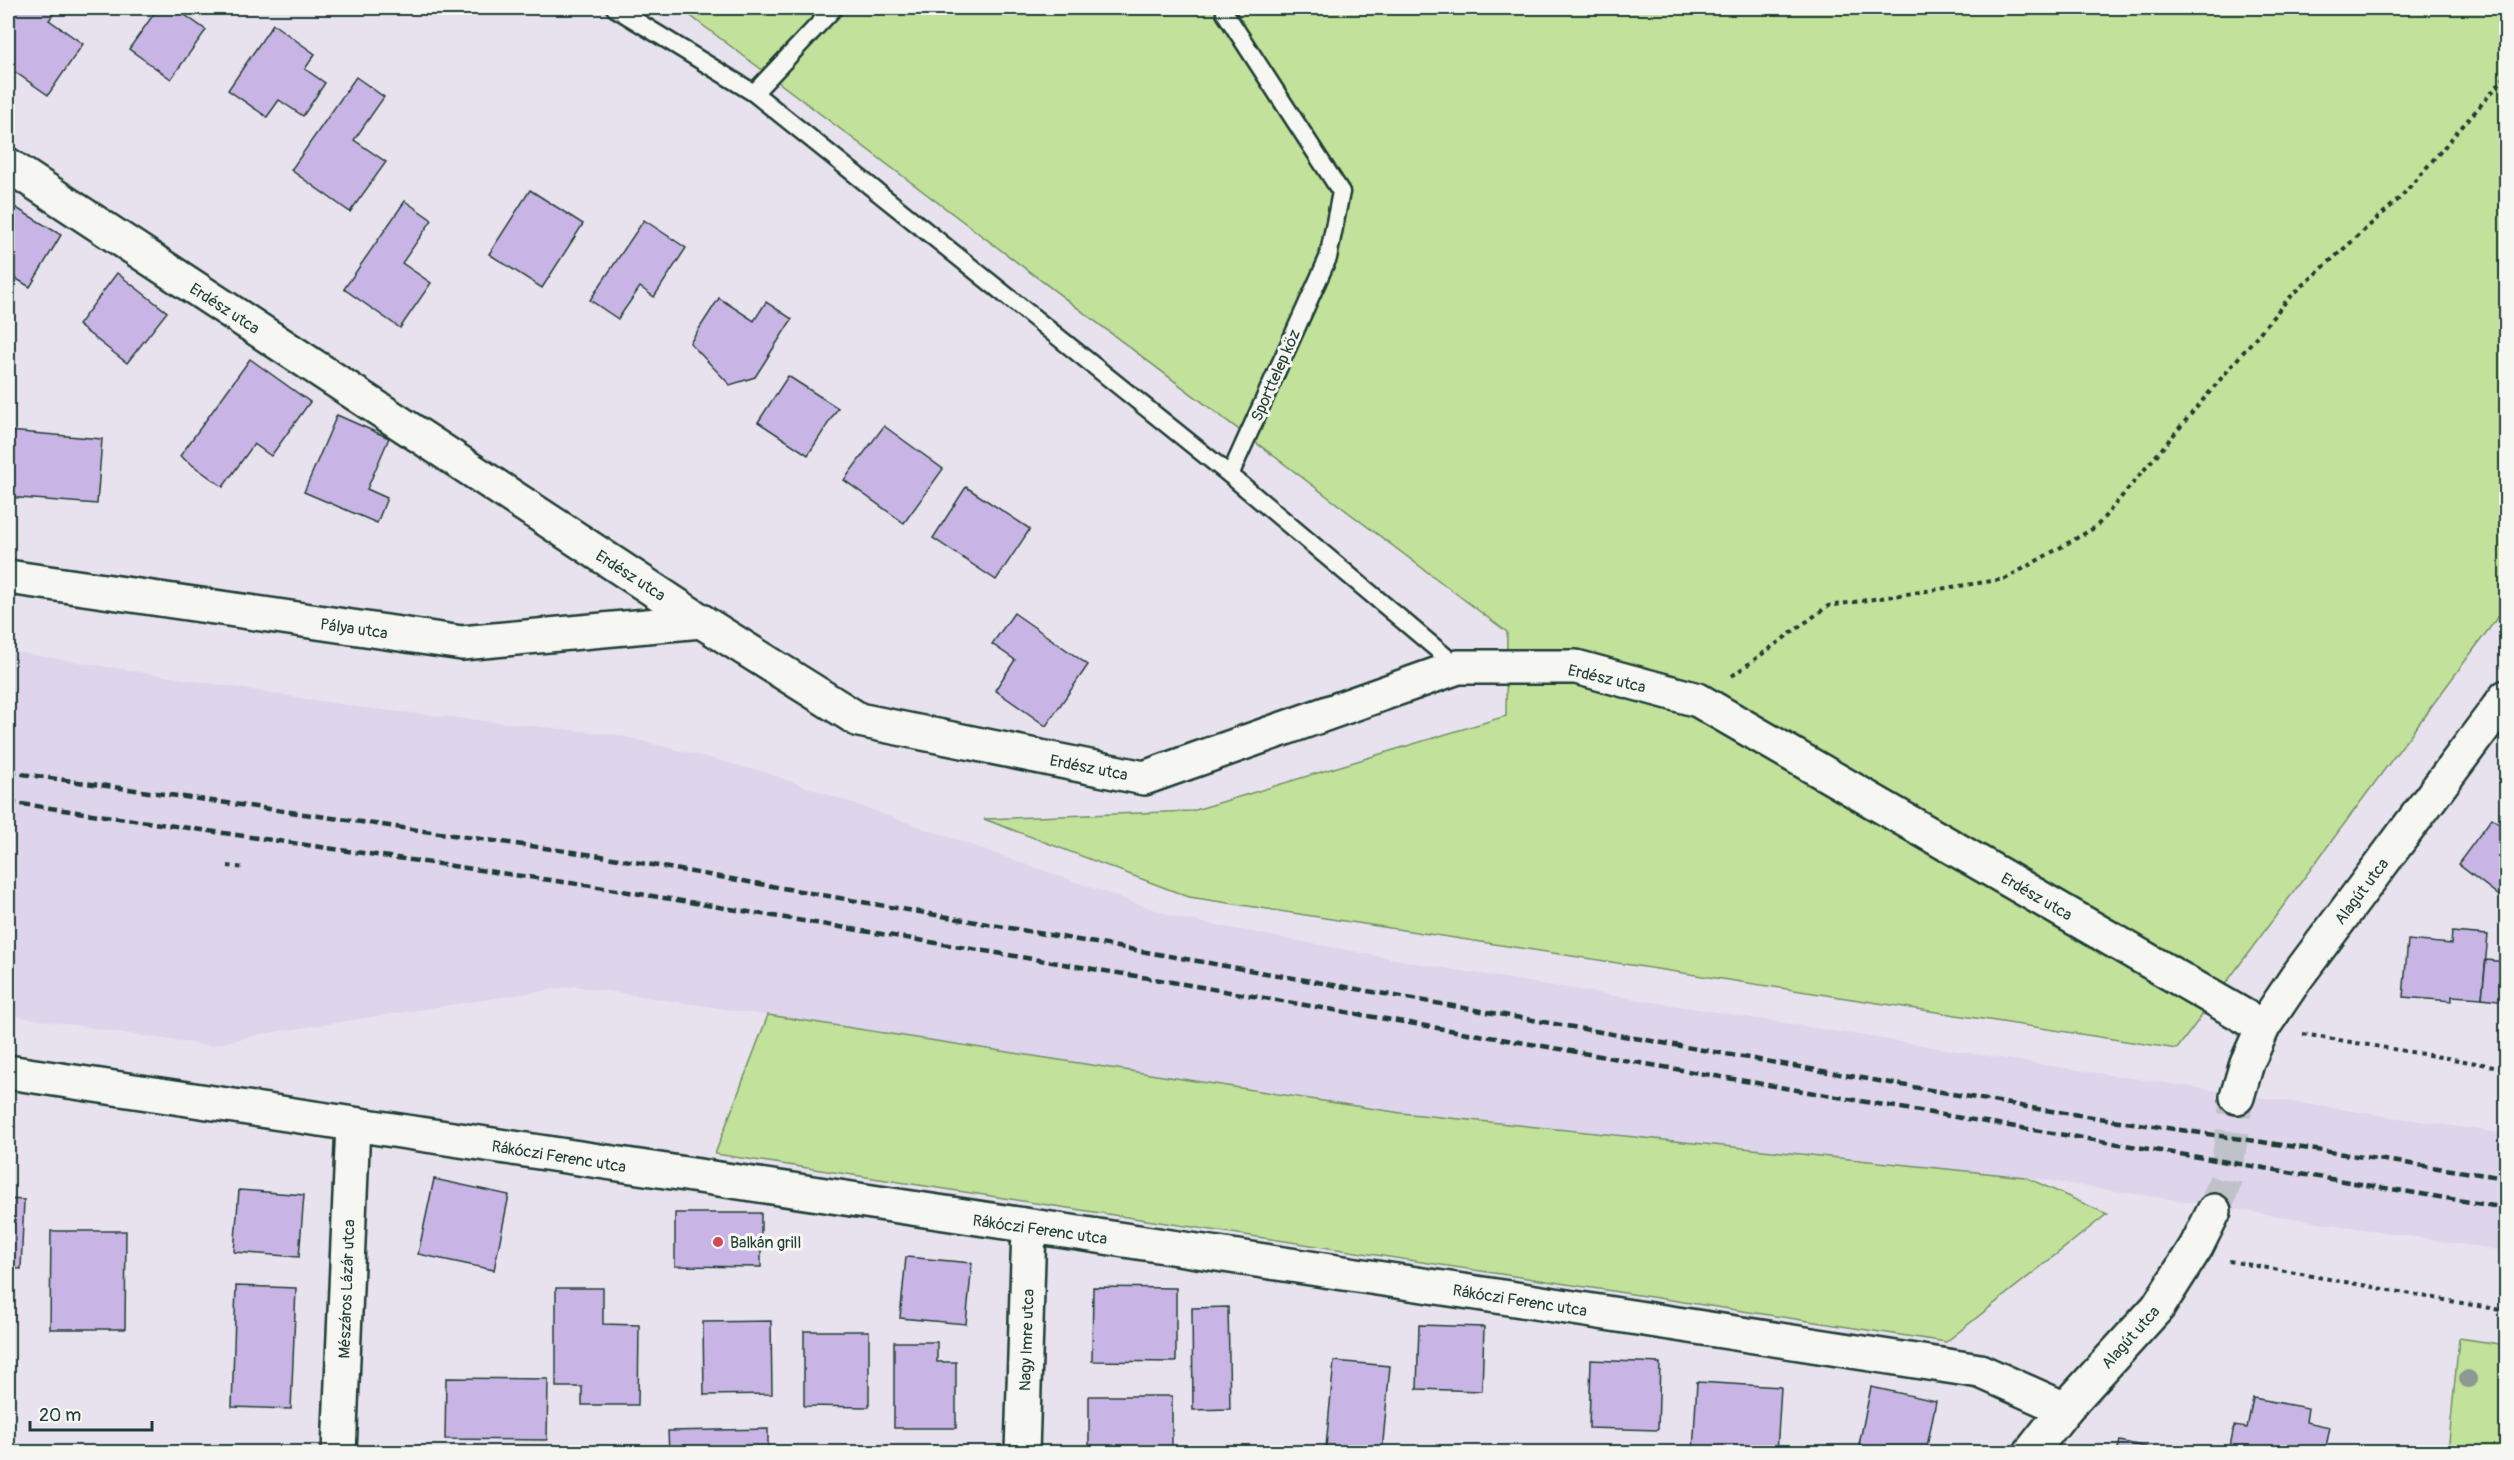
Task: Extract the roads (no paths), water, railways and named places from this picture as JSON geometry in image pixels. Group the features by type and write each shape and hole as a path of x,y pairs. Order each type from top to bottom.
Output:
{"street":[{"name":"Erdész utca","path":"8,165 701,621 859,720 1144,778 1458,667 1576,667 1698,700 2263,1027"},
{"name":"Pálya utca","path":"8,577 462,643 701,621"},
{"name":"Alagút utca","path":"2237,1097 2247,1063 2263,1027 2296,978 2506,697"},
{"name":"Rákóczi Ferenc utca","path":"8,1072 1471,1292 1980,1371 2065,1409"},
{"name":"Mészáros Lázár utca","path":"339,1452 353,1125"},
{"name":"Alagút utca","path":"2031,1452 2065,1409 2158,1307 2196,1246 2214,1211"},
{"name":"Nagy Imre utca","path":"1022,1452 1029,1227"}],"lane":[{"path":"615,8 754,93 1230,475 1458,667"},
{"path":"754,93 834,8"},
{"name":"Sporttelep köz","path":"1225,13 1341,192 1328,258 1230,475"}],"tunnel":[{"path":"2214,1211 2225,1181 2237,1097"}],"railway":[{"path":"8,772 601,856 2038,1109 2506,1178"},
{"path":"8,802 598,887 2506,1208"}],"place":[{"name":"Balkán grill","path":"718,1242"}]}
